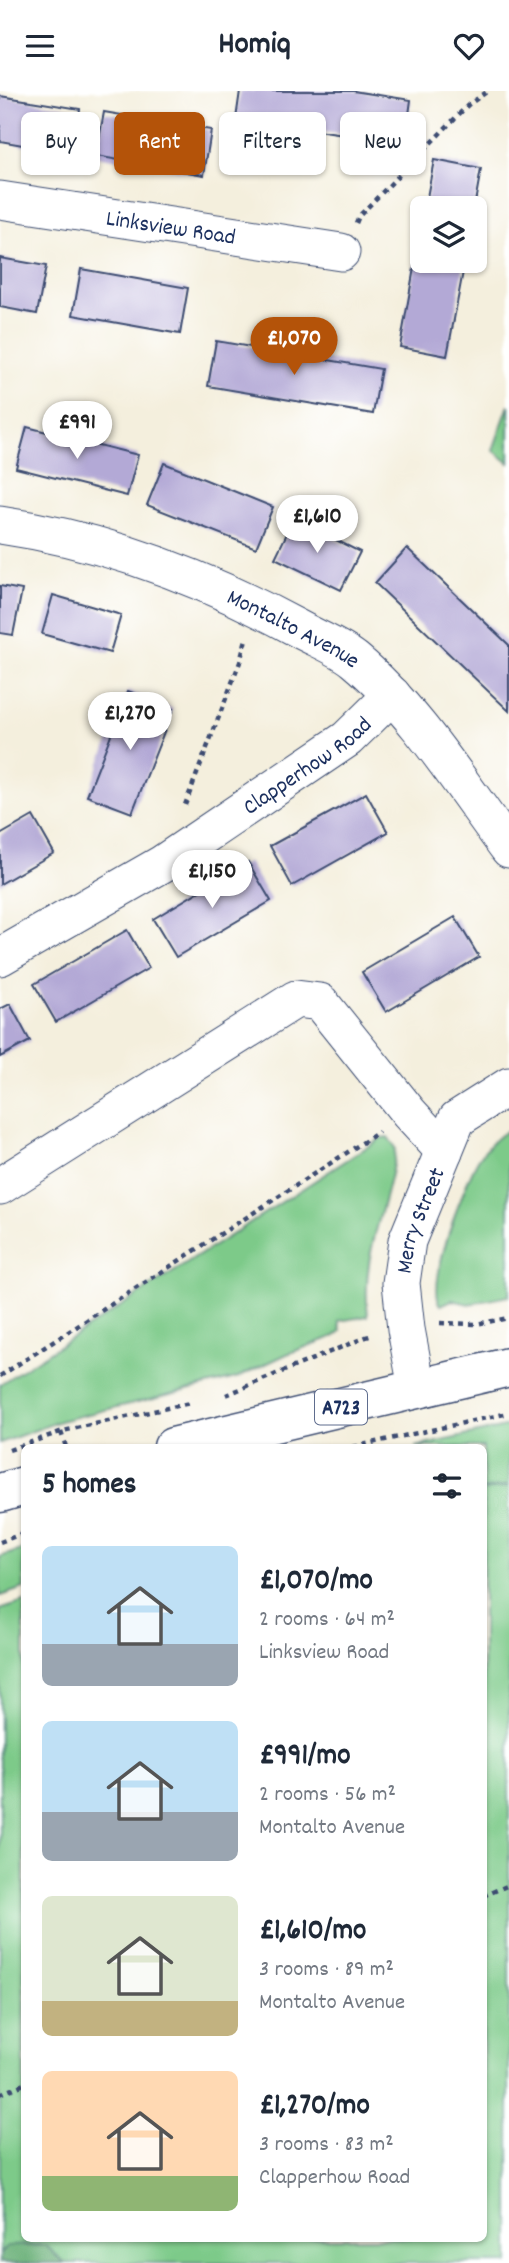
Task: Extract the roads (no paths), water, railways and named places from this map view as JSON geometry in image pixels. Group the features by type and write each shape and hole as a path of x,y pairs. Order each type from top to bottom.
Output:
{"main road":[{"name":"A723","path":"185,1444 509,1367"},
{"path":"0,1493 21,1487"}],"street":[{"name":"Linksview Road","path":"0,200 341,252"},
{"name":"Montalto Avenue","path":"0,525 47,531 163,567 255,605 353,658 392,695 414,721 509,849"},
{"name":"Clapperhow Road","path":"0,957 162,865 347,739 392,695"},
{"path":"0,1185 296,999 320,1002 409,1113 444,1151"},
{"name":"Merry Street","path":"417,1388 401,1283 407,1241 457,1119 509,1086"}]}
